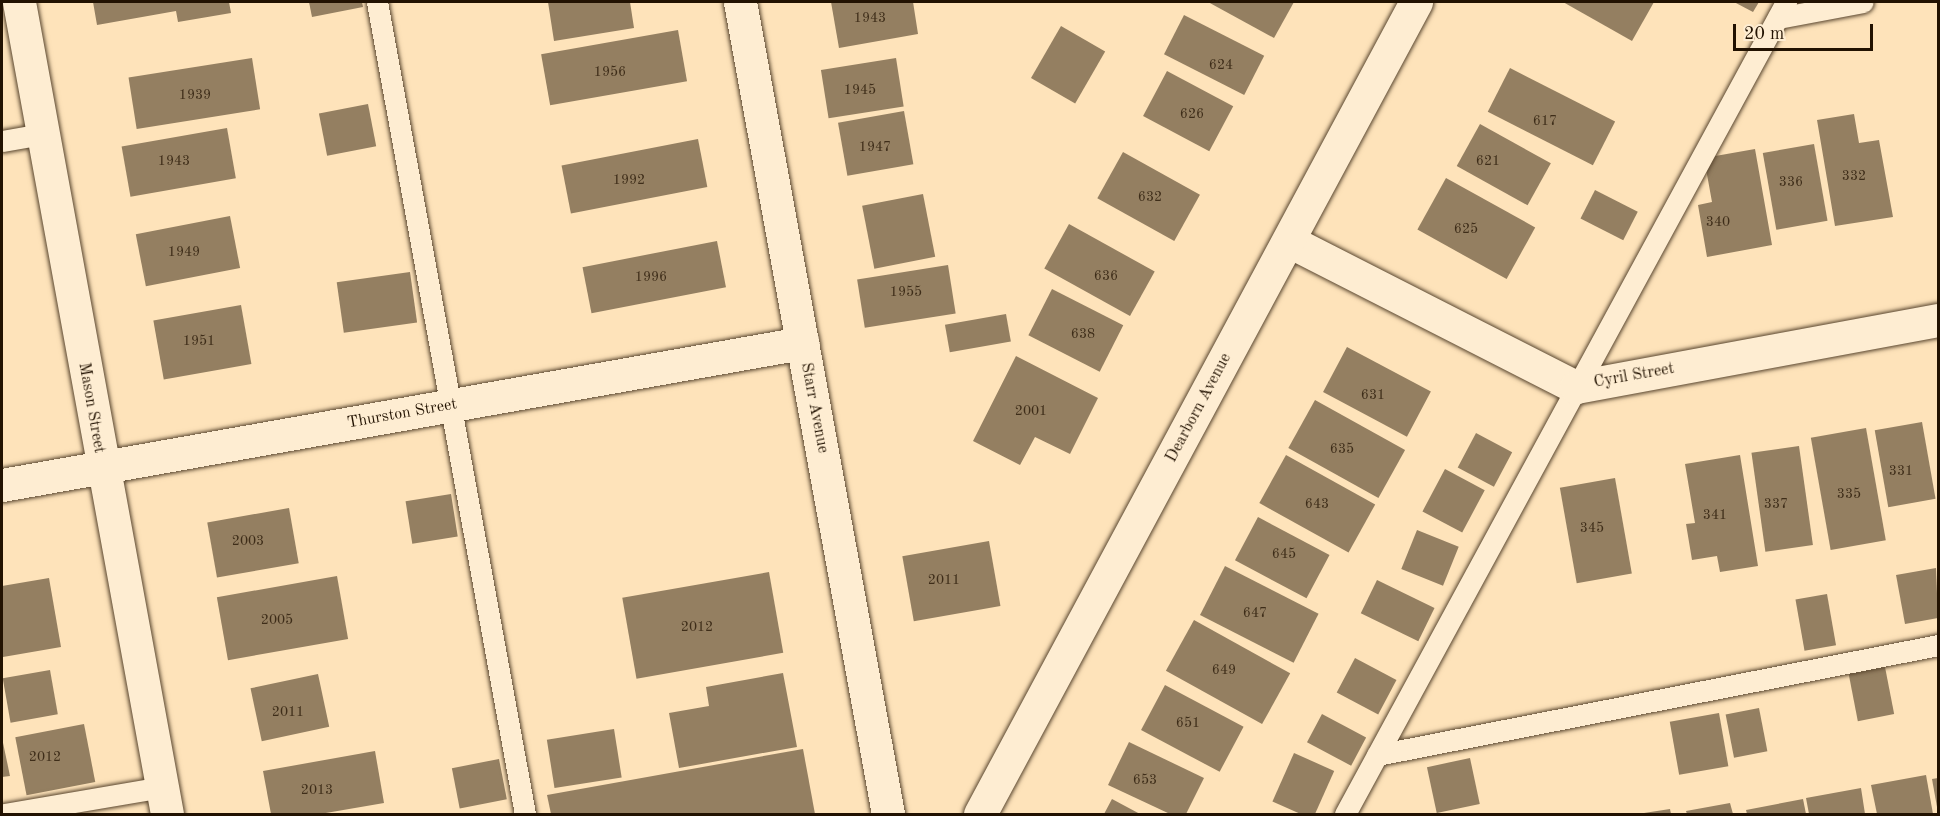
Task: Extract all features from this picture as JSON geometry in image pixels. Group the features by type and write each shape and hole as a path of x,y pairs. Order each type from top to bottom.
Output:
{"street":[{"name":"Mason Street","path":"19,2 101,467 164,801"},
{"name":"Starr Avenue","path":"740,2 888,814"},
{"name":"Dearborn Avenue","path":"980,814 1416,2"},
{"name":"Cyril Street","path":"1288,241 1576,387 1938,320"},
{"name":"Thurston Street","path":"2,485 802,343"}],"lane":[{"path":"377,2 525,814"},
{"path":"1345,814 1782,10 1863,2"},
{"path":"2,141 42,134"},
{"path":"1377,755 1938,645"},
{"path":"4,814 164,801"}],"building":[{"path":"93,2 229,2 231,13 178,22 176,11 97,25"},
{"path":"309,2 362,2 363,7 312,17"},
{"path":"548,2 630,2 634,28 554,41"},
{"path":"831,2 913,2 918,34 839,48"},
{"path":"1208,2 1294,2 1274,38"},
{"path":"1563,2 1654,2 1632,41"},
{"path":"1734,2 1759,2 1753,12"},
{"path":"1184,15 1264,56 1244,95 1164,54"},
{"path":"1061,26 1105,52 1075,103 1031,78"},
{"path":"678,30 687,81 550,105 541,54"},
{"path":"252,58 260,109 137,129 129,78"},
{"path":"896,58 904,106 829,118 821,70"},
{"path":"1510,68 1615,122 1593,165 1488,112"},
{"path":"1167,71 1233,106 1209,151 1143,116"},
{"path":"368,104 376,146 327,156 319,114"},
{"path":"904,111 913,164 847,176 838,123"},
{"path":"1854,114 1859,143 1879,140 1893,217 1835,226 1817,120"},
{"path":"1480,124 1551,163 1528,205 1457,166"},
{"path":"227,128 236,178 130,197 122,147"},
{"path":"698,139 707,187 571,214 562,166"},
{"path":"1814,144 1828,221 1776,230 1763,153"},
{"path":"1755,149 1772,245 1707,257 1698,205 1712,202 1704,158"},
{"path":"1123,152 1200,195 1174,241 1097,198"},
{"path":"1446,178 1535,227 1507,279 1417,230"},
{"path":"1595,190 1638,212 1623,240 1580,219"},
{"path":"923,194 935,257 874,269 862,206"},
{"path":"230,216 240,268 146,286 136,234"},
{"path":"1069,224 1155,272 1130,316 1044,269"},
{"path":"717,241 726,287 591,313 583,267"},
{"path":"948,265 956,313 865,328 857,279"},
{"path":"410,272 417,323 344,333 337,282"},
{"path":"1052,289 1123,325 1100,372 1028,335"},
{"path":"241,305 251,364 164,380 153,320"},
{"path":"1006,314 1011,342 950,352 945,325"},
{"path":"1347,347 1431,392 1407,437 1323,392"},
{"path":"1016,356 1098,398 1070,454 1035,437 1020,465 973,441"},
{"path":"1315,400 1405,450 1378,498 1288,448"},
{"path":"1922,422 1936,499 1888,507 1875,430"},
{"path":"1866,428 1886,540 1831,550 1811,438"},
{"path":"1476,433 1512,452 1494,487 1458,467"},
{"path":"1799,446 1813,545 1765,552 1751,453"},
{"path":"1286,455 1375,504 1349,553 1259,503"},
{"path":"1740,455 1758,566 1720,572 1717,556 1692,560 1686,524 1695,523 1685,464"},
{"path":"1445,469 1485,490 1462,533 1422,511"},
{"path":"1615,478 1632,574 1577,583 1560,488"},
{"path":"451,494 458,536 412,544 406,501"},
{"path":"289,508 299,563 217,578 207,522"},
{"path":"1258,517 1330,555 1307,598 1235,560"},
{"path":"1417,530 1459,547 1443,586 1401,569"},
{"path":"989,541 1000,606 914,621 902,556"},
{"path":"1225,566 1319,614 1294,663 1200,615"},
{"path":"1936,568 1938,618 1905,624 1896,575"},
{"path":"769,572 783,653 637,679 622,598"},
{"path":"337,576 348,639 228,660 217,597"},
{"path":"49,578 61,647 3,657 2,586"},
{"path":"1377,580 1435,608 1418,641 1361,613"},
{"path":"1827,594 1836,645 1805,651 1795,600"},
{"path":"1194,620 1290,673 1262,724 1166,671"},
{"path":"1355,658 1396,680 1378,715 1337,692"},
{"path":"1885,667 1894,714 1858,721 1849,674"},
{"path":"50,670 58,714 11,723 3,678"},
{"path":"783,673 797,747 679,768 669,713 709,706 706,687"},
{"path":"318,674 329,727 262,741 251,688"},
{"path":"1165,685 1244,727 1220,772 1141,730"},
{"path":"1759,708 1767,751 1734,758 1726,714"},
{"path":"1719,713 1728,766 1679,775 1670,722"},
{"path":"1322,714 1366,737 1351,766 1307,742"},
{"path":"84,724 95,782 27,795 15,737"},
{"path":"614,729 622,777 555,788 547,740"},
{"path":"2,738 10,776 2,777"},
{"path":"1129,742 1204,778 1186,814 1170,814 1108,785"},
{"path":"803,749 815,814 551,814 547,795"},
{"path":"375,751 384,803 320,814 271,814 263,771"},
{"path":"1294,753 1334,771 1315,814 1301,814 1272,801"},
{"path":"1470,758 1480,804 1437,813 1427,767"},
{"path":"499,759 507,799 460,808 452,768"},
{"path":"1926,775 1933,814 1877,814 1871,785"},
{"path":"1938,778 1938,807 1937,807 1932,779"},
{"path":"1861,788 1865,814 1809,814 1806,798"},
{"path":"1112,799 1140,814 1104,814"},
{"path":"1803,799 1806,814 1747,814 1746,810"},
{"path":"1730,803 1733,814 1687,814 1686,811"},
{"path":"1670,809 1671,814 1644,814 1644,813"}]}
